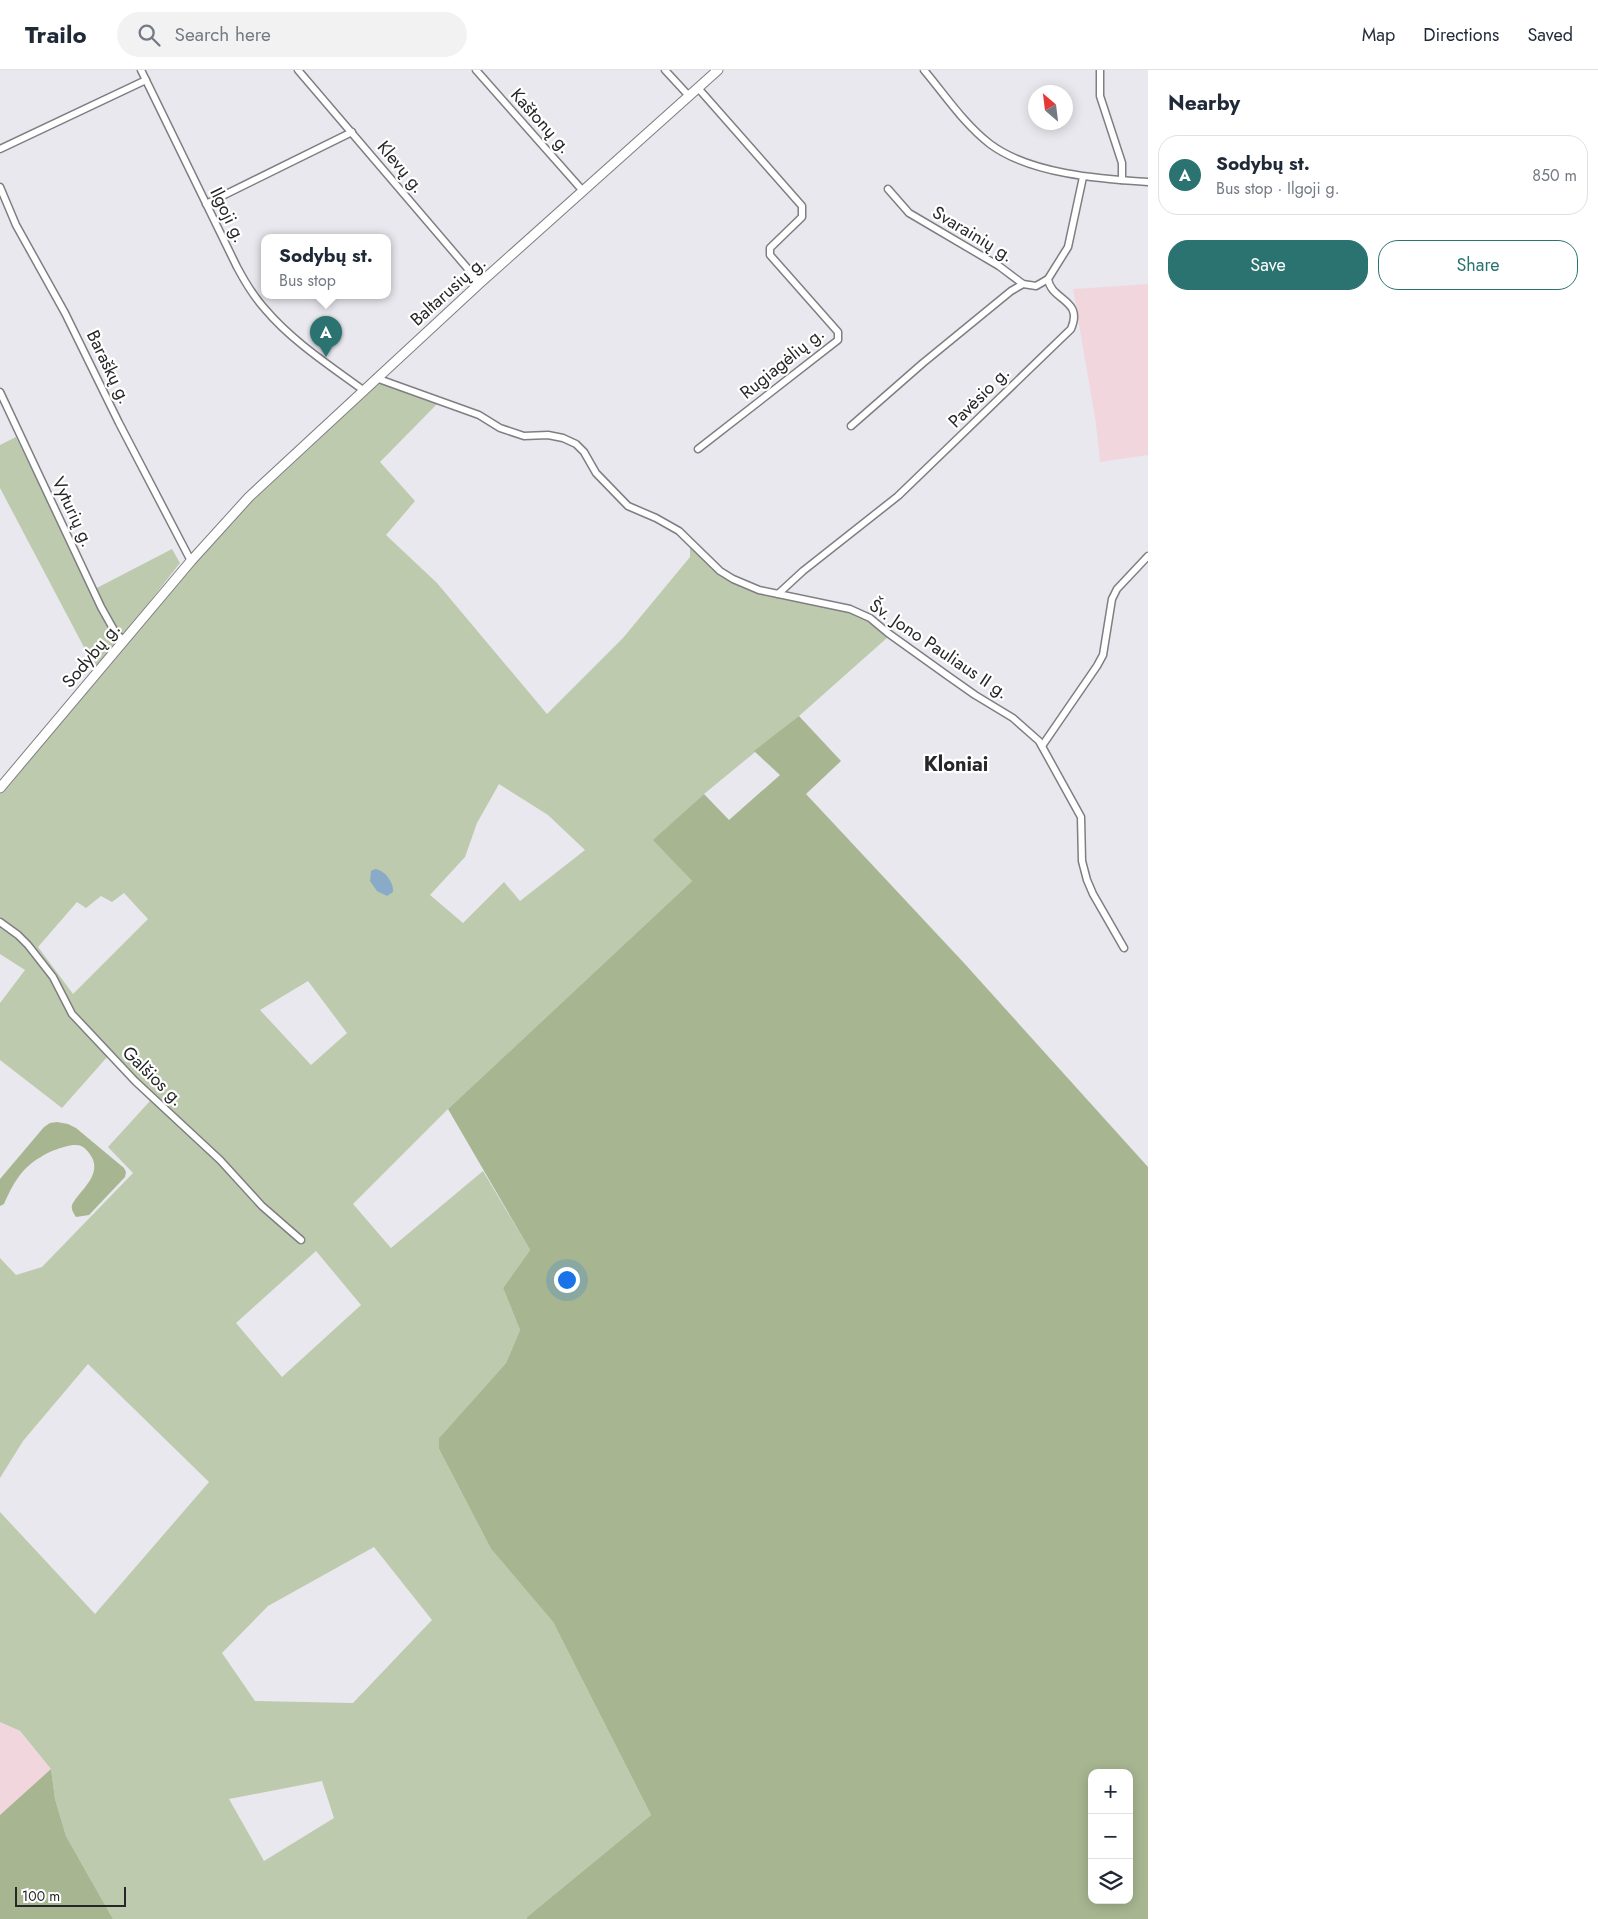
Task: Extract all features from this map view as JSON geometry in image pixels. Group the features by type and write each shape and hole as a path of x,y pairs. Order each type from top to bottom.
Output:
{"main road":[{"name":"Baltarusių g.","path":"206,543 249,497 363,390 718,70"},
{"name":"Sodybų g.","path":"0,788 206,543"}],"street":[{"name":"Ilgoji g.","path":"141,70 240,272 264,309 316,356 363,390"},
{"name":"Klevų g.","path":"298,70 480,283"},
{"name":"Kaštonų g.","path":"476,70 583,191"},
{"path":"665,70 689,96"},
{"path":"924,70 977,133 991,145 1010,155 1041,167 1083,177 1148,182"},
{"path":"1100,70 1100,96 1122,163 1122,180"},
{"path":"0,149 146,80"},
{"name":"Rugiagėlių g.","path":"698,88 802,206 802,217 770,248 770,255 838,332 839,336 838,340 698,449"},
{"path":"206,204 352,132"},
{"path":"1048,279 1068,247 1083,177"},
{"name":"Baraškų g.","path":"0,187 16,224 65,313 119,423 191,560"},
{"name":"Svarainių g.","path":"888,189 908,213 999,266 1023,284 1036,286 1048,279"},
{"name":"Pavėsio g.","path":"778,594 803,571 898,496 1071,329 1074,320 1072,311 1066,300 1051,288 1048,279"},
{"path":"851,426 923,362 1011,291 1023,284"},
{"name":"Šv. Jono Pauliaus II g.","path":"376,378 479,415 500,428 524,436 548,435 563,438 576,444 584,452 596,473 628,506 656,518 679,531 720,571 744,585 850,609 870,618 975,696 1014,718 1042,746 1081,817 1082,861 1087,880 1092,894 1124,948"},
{"name":"Vyturių g.","path":"0,392 101,607 115,632 124,641"},
{"path":"1042,746 1098,666 1103,655 1112,599 1118,589 1148,556"},
{"name":"Galšios g.","path":"0,922 28,945 53,977 72,1014 135,1081 220,1160 262,1206 301,1240"}],"shaded area":[{"path":"1148,284 1148,455 1100,462 1096,424 1073,289"},
{"path":"0,1722 19,1731 51,1769 0,1815"}],"green space":[{"path":"379,382 438,403 380,462 415,501 386,535 437,583 547,714 623,638 690,557 690,544 717,571 735,584 764,594 839,608 867,621 888,637 799,716 704,794 654,840 692,881 448,1109 353,1204 391,1248 483,1171 530,1250 503,1288 520,1330 506,1363 439,1438 439,1449 491,1549 553,1622 651,1815 527,1917 527,1919 113,1919 66,1836 55,1799 51,1769 20,1731 0,1722 0,1512 95,1614 209,1482 88,1364 23,1441 0,1478 0,1258 16,1275 42,1267 133,1173 108,1147 150,1101 108,1056 62,1108 0,1060 0,1003 25,970 0,954 0,794 201,555 270,483","holes":["499,784 548,815 585,850 520,901 504,882 463,923 430,895 465,857 477,823","124,893 148,919 73,994 38,947 77,902 86,908 101,896 112,902","308,981 347,1033 311,1065 260,1010","316,1251 361,1305 282,1377 236,1323","374,1547 432,1620 353,1703 255,1701 222,1653 268,1606","322,1781 334,1818 264,1861 229,1799"]},
{"path":"16,437 91,591 172,549 180,563 96,670 0,488 0,445"},
{"path":"799,716 841,761 806,794 964,963 1148,1167 1148,1919 527,1919 527,1917 651,1815 553,1622 491,1549 439,1449 439,1438 506,1363 520,1330 503,1288 530,1250 448,1109 692,881 653,840 704,794 729,820 780,775 754,751"},
{"path":"57,1122 76,1128 124,1168 126,1172 125,1177 89,1215 76,1217 72,1210 72,1205 91,1178 94,1172 94,1165 90,1154 84,1147 77,1145 66,1146 44,1155 28,1166 14,1183 4,1204 0,1206 0,1179 44,1127 50,1123"},
{"path":"51,1769 55,1799 66,1836 113,1919 0,1919 0,1815"}],"water":[{"path":"375,869 385,874 390,881 393,892 387,896 377,891 370,881 371,871"}],"place":[{"name":"Sodybų st.","path":"326,357"}],"district":[{"name":"Kloniai","path":"956,764"}]}
